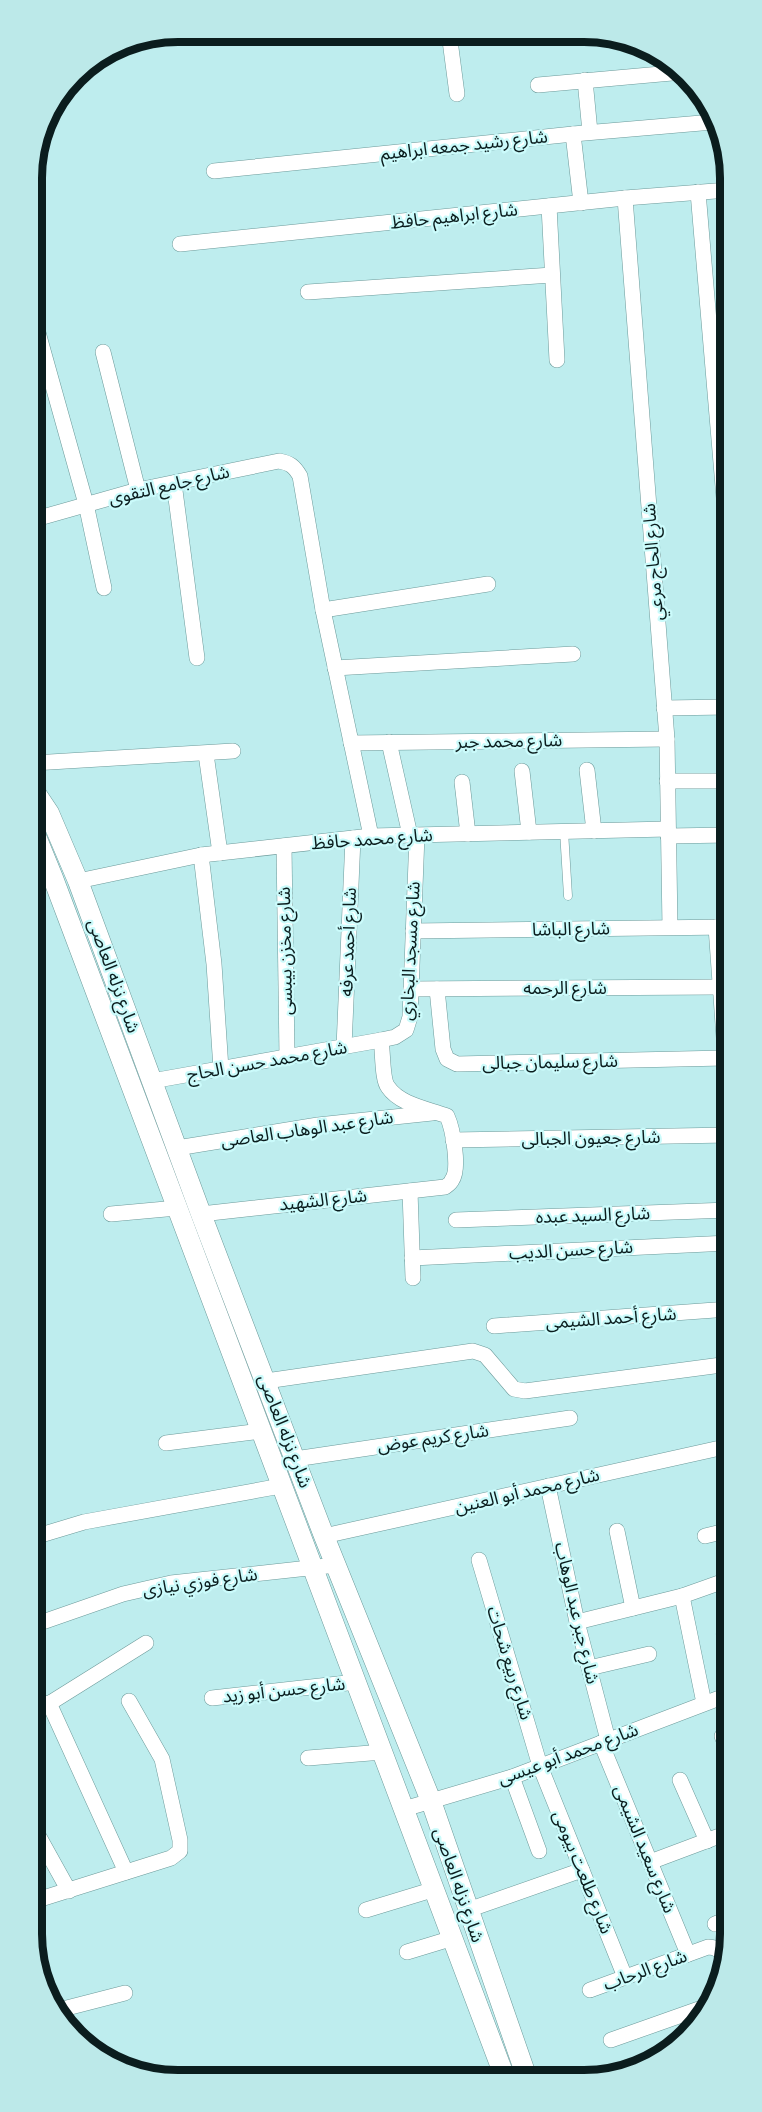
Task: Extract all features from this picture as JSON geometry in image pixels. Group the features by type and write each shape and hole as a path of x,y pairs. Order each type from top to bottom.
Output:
{"street":[{"path":"450,42 457,94"},
{"path":"538,85 670,73"},
{"path":"585,80 590,132"},
{"name":"شارع رشيد جمعه ابراهيم","path":"214,171 590,132 708,122"},
{"path":"573,134 581,203"},
{"name":"شارع ابراهيم حافظ","path":"180,244 625,198 720,191"},
{"path":"698,192 720,418"},
{"name":"شارع الحاج مرعي","path":"625,198 667,739 670,927"},
{"path":"549,206 557,360"},
{"path":"308,292 552,275"},
{"path":"42,347 86,504 104,588"},
{"path":"103,352 138,490"},
{"name":"شارع جامع التقوى","path":"42,517 138,490 279,461 289,463 296,468 300,476 323,610"},
{"path":"174,483 197,658"},
{"path":"371,836 323,610 488,584"},
{"path":"335,668 573,654"},
{"path":"664,708 720,707"},
{"name":"شارع محمد جبر","path":"351,742 667,739"},
{"name":"شارع مسجد البخاري","path":"389,742 413,835 413,931 410,1017 406,1030 395,1037 381,1040 386,1086 396,1096 409,1103 437,1112"},
{"path":"42,763 232,752"},
{"path":"206,754 220,853"},
{"path":"587,770 594,831"},
{"path":"522,771 529,832"},
{"path":"667,781 720,781"},
{"path":"462,782 468,834"},
{"name":"شارع نزله العاصى","path":"42,802 49,813 78,881 201,1214 324,1536 431,1801 524,2070"},
{"name":"شارع محمد حافظ","path":"78,881 201,855 371,836 564,831 720,835"},
{"name":"شارع أحمد عرفه","path":"344,1047 352,838"},
{"name":"شارع مخزن بيبسى","path":"284,846 287,1057"},
{"name":"شارع نزله العاصى","path":"42,851 502,2070"},
{"path":"201,855 214,964 221,1069"},
{"path":"42,879 53,878"},
{"name":"شارع الباشا","path":"413,931 720,927"},
{"path":"87,968 108,962"},
{"name":"شارع الرحمه","path":"411,989 720,987"},
{"name":"شارع سليمان جبالى","path":"437,989 443,1049 447,1059 458,1064 720,1058"},
{"name":"شارع محمد حسن الحاج","path":"152,1081 381,1040"},
{"path":"437,1112 447,1116 453,1140"},
{"name":"شارع عبد الوهاب العاصى","path":"177,1148 318,1125 437,1112"},
{"name":"شارع جعيون الجبالى","path":"453,1140 720,1135"},
{"name":"شارع الشهيد","path":"201,1214 445,1187 453,1180 456,1169 453,1140"},
{"path":"111,1214 174,1199 191,1185"},
{"path":"410,1191 413,1278"},
{"name":"شارع السيد عبده","path":"456,1220 720,1210"},
{"name":"شارع حسن الديب","path":"412,1258 720,1243"},
{"name":"شارع أحمد الشيمى","path":"494,1326 720,1310"},
{"path":"266,1381 473,1351 485,1355 514,1389 525,1390 720,1365"},
{"name":"شارع كريم عوض","path":"295,1459 570,1418"},
{"path":"166,1443 261,1431"},
{"name":"شارع محمد أبو العنين","path":"324,1536 720,1448"},
{"path":"42,1535 84,1522 281,1486"},
{"name":"شارع جبر عبد الوهاب","path":"548,1486 605,1742"},
{"path":"617,1531 633,1608"},
{"path":"705,1536 720,1532"},
{"name":"شارع ربيع شحات","path":"479,1560 540,1766"},
{"name":"شارع فوزي نيازى","path":"42,1622 123,1594 171,1583 336,1565"},
{"path":"577,1622 682,1596 720,1583"},
{"path":"682,1596 704,1703"},
{"path":"42,1708 146,1643"},
{"path":"589,1668 649,1654"},
{"name":"شارع حسن أبو زيد","path":"212,1698 356,1682"},
{"name":"شارع محمد أبو عيسى","path":"404,1809 512,1777 720,1697"},
{"path":"42,1899 171,1858 180,1851 180,1840 162,1759 129,1701"},
{"path":"49,1703 126,1872"},
{"name":"شارع سعيد الشيمى","path":"605,1742 650,1862 688,1954"},
{"path":"308,1758 383,1752"},
{"name":"شارع طلعت بيومى","path":"540,1766 625,1977"},
{"path":"512,1777 539,1851"},
{"path":"680,1780 707,1841"},
{"path":"650,1862 720,1836"},
{"path":"42,1842 69,1891"},
{"path":"468,1910 582,1870"},
{"path":"366,1910 435,1889"},
{"path":"715,1924 720,1922"},
{"path":"407,1952 453,1938"},
{"name":"شارع الرحاب","path":"590,1990 708,1947 719,1950"},
{"path":"64,2009 125,1993"},
{"path":"611,2040 697,2010"}],"lane":[{"path":"564,831 568,896"}]}
